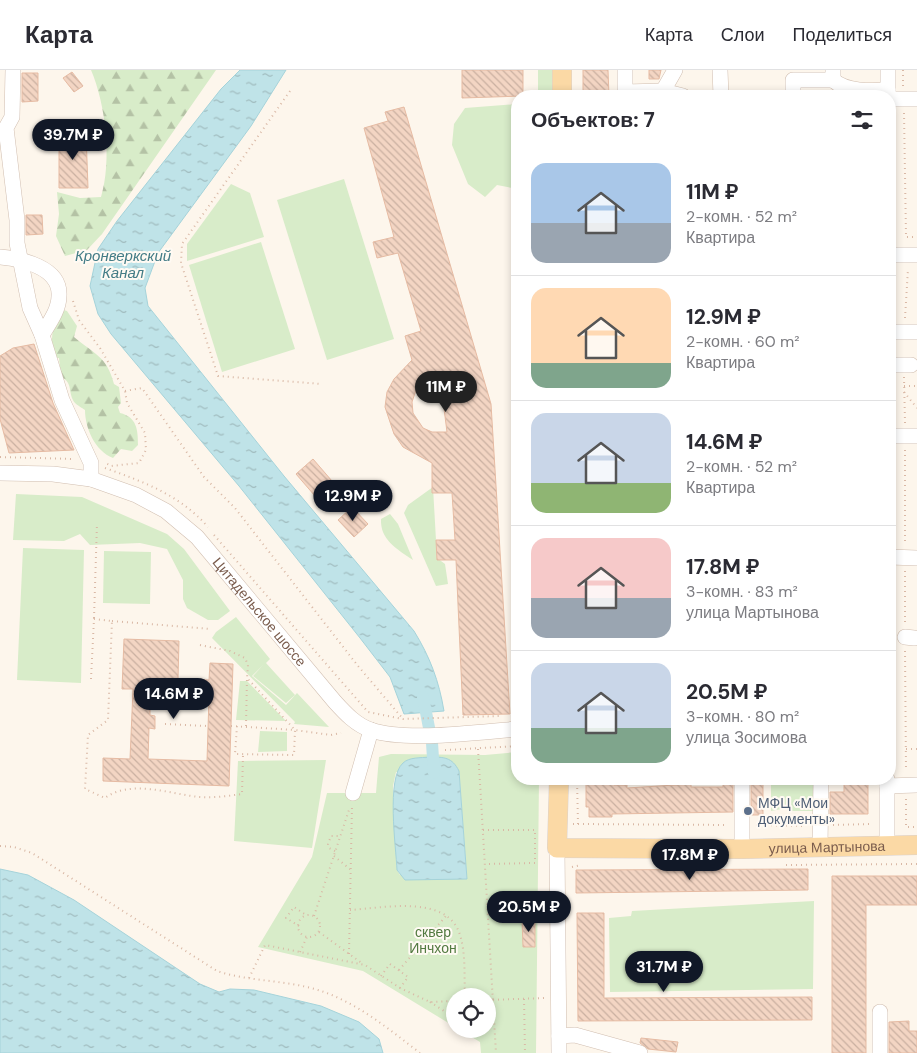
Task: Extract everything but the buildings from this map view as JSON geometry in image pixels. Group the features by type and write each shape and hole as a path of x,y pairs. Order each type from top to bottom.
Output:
{"main road":[{"path":"562,70 562,90"},
{"path":"557,848 559,785"},
{"name":"улица Мартынова","path":"557,848 742,849 917,845"}],"street":[{"path":"13,70 12,117 3,128 17,220 17,243 30,308 42,335 62,400 91,463 91,479"},
{"path":"625,70 625,90"},
{"path":"664,90 676,70"},
{"path":"720,70 720,90"},
{"path":"888,70 895,90"},
{"path":"793,90 793,80 833,75 839,85 865,90"},
{"path":"896,255 917,255"},
{"path":"0,257 21,259 35,264 51,276 59,286 55,313 42,335"},
{"name":"Цитадельское шоссе","path":"0,474 53,474 91,479 153,503 184,525 347,716 371,730 393,735 417,735 511,729"},
{"path":"896,557 917,558"},
{"path":"353,793 371,730"},
{"path":"896,783 912,785"},
{"path":"742,785 742,849"},
{"path":"820,847 821,785"},
{"path":"887,785 887,846"},
{"path":"557,848 559,1053"},
{"path":"880,1012 880,1053"},
{"path":"559,1036 575,1035 640,1053"}],"path":[{"path":"903,70 897,97 906,237 917,237"},
{"path":"290,92 182,244 181,263 218,376 322,384"},
{"path":"904,332 907,269"},
{"path":"59,293 70,296 75,304 79,320 100,348 125,391 127,403 145,433 146,450 139,463 112,466 103,462 91,463"},
{"path":"902,365 904,386 905,546"},
{"path":"904,386 917,386"},
{"path":"125,391 142,388 204,477 234,508 358,666 403,719 507,716"},
{"path":"904,392 917,408"},
{"path":"0,457 76,459"},
{"path":"91,679 96,523"},
{"path":"905,568 910,638 906,750 912,785 906,827 917,827"},
{"path":"94,619 211,628"},
{"path":"112,621 108,720 88,735 85,789 105,798 116,790 136,788 200,797 242,794 243,755"},
{"path":"200,644 230,651 244,658 248,665 246,727"},
{"path":"237,726 235,754 294,754 295,730 288,720 247,678"},
{"path":"165,724 208,726"},
{"path":"231,726 295,730 331,735 341,733"},
{"path":"454,750 511,747"},
{"path":"478,749 493,988"},
{"path":"906,750 917,749"},
{"path":"577,785 578,824"},
{"path":"314,916 352,798 349,954"},
{"path":"574,824 820,826 871,824"},
{"path":"484,830 535,830 535,863 486,864"},
{"path":"335,851 329,848 328,844 331,836 340,836"},
{"path":"0,846 32,852 216,971 235,977 312,988 355,1006 420,1053"},
{"path":"334,856 351,870"},
{"path":"870,864 917,864"},
{"path":"350,910 424,906 447,915 456,924 461,936 464,988"},
{"path":"299,926 286,918 294,907 307,916"},
{"path":"399,970 447,915"},
{"path":"307,916 314,916 319,921 319,932 314,936 306,936 301,933 299,926 301,920 307,916"},
{"path":"319,932 381,976 446,1012"},
{"path":"300,952 306,936"},
{"path":"249,978 265,945 365,965"},
{"path":"381,976 390,964 408,977 400,988"},
{"path":"496,1000 547,998"},
{"path":"524,999 525,1053"},
{"path":"430,1002 446,1001"},
{"path":"495,1038 496,1053"}],"green space":[{"path":"91,70 216,70 102,234 87,250 65,256 56,236 59,214 57,192 80,198 101,197 104,183 107,150 106,133 104,116"},
{"path":"538,70 553,70 553,90 538,90"},
{"path":"511,104 511,188 497,185 485,197 468,184 452,145 454,124 465,108"},
{"path":"344,179 394,339 327,360 277,200"},
{"path":"231,184 250,193 264,237 187,261 187,244"},
{"path":"261,242 295,349 222,372 189,265"},
{"path":"60,309 67,311 77,326 74,337 104,361 114,384 119,387 121,403 118,407 120,413 130,418 137,429 138,445 132,451 121,449 113,458 101,450 89,431 85,410 75,403 71,396 68,382 61,377 59,358 55,358 52,338"},
{"path":"433,487 437,558 445,564 448,584 436,586 404,513 408,505"},
{"path":"16,494 82,497 167,534 184,549 230,611 218,620 208,620 187,608 183,599 183,580 167,549 140,543 90,545 80,534 64,541 13,540"},
{"path":"390,514 398,524 413,560 391,543 383,533 381,519"},
{"path":"23,548 84,550 81,683 17,680"},
{"path":"104,551 151,552 150,604 103,603"},
{"path":"236,617 270,659 266,663 295,695 286,703 253,676 263,665 252,676 286,705 297,693 329,727 294,724 295,722 212,638 216,632"},
{"path":"240,681 247,681 286,721 236,720"},
{"path":"260,731 287,732 287,751 258,752"},
{"name":"сквер Инчхон","path":"511,753 511,785 539,785 536,1053 481,1053 480,1042 473,1038 496,1038 496,988 446,988 446,1022 363,971 258,947 312,857 327,793 376,793 379,757 391,754 485,755","holes":["459,771 467,878 400,875 397,870 393,786 396,772"]},
{"path":"326,760 312,848 234,841 238,761"},
{"path":"771,785 814,785 814,811 787,811 787,808 771,811"},
{"path":"814,901 813,989 610,992 609,918 631,916 632,911"}],"water":[{"name":"Кронверкский Канал","path":"240,70 286,70 251,126 158,253 145,288 148,306 284,476 414,631 425,650 433,670 444,711 404,714 390,677 239,486 111,334 98,314 90,286 98,249 117,221 221,89"},
{"path":"429,757 450,760 459,771 467,879 405,880 397,870 393,797 398,771 403,763 408,760"},
{"path":"0,869 28,875 74,900 200,984 219,992 230,989 254,990 321,1006 359,1022 379,1039 383,1053 0,1053"}],"waterway":[{"path":"423,697 432,743 434,773"}],"place":[{"name":"МФЦ «Мои документы»","path":"748,811"}]}
